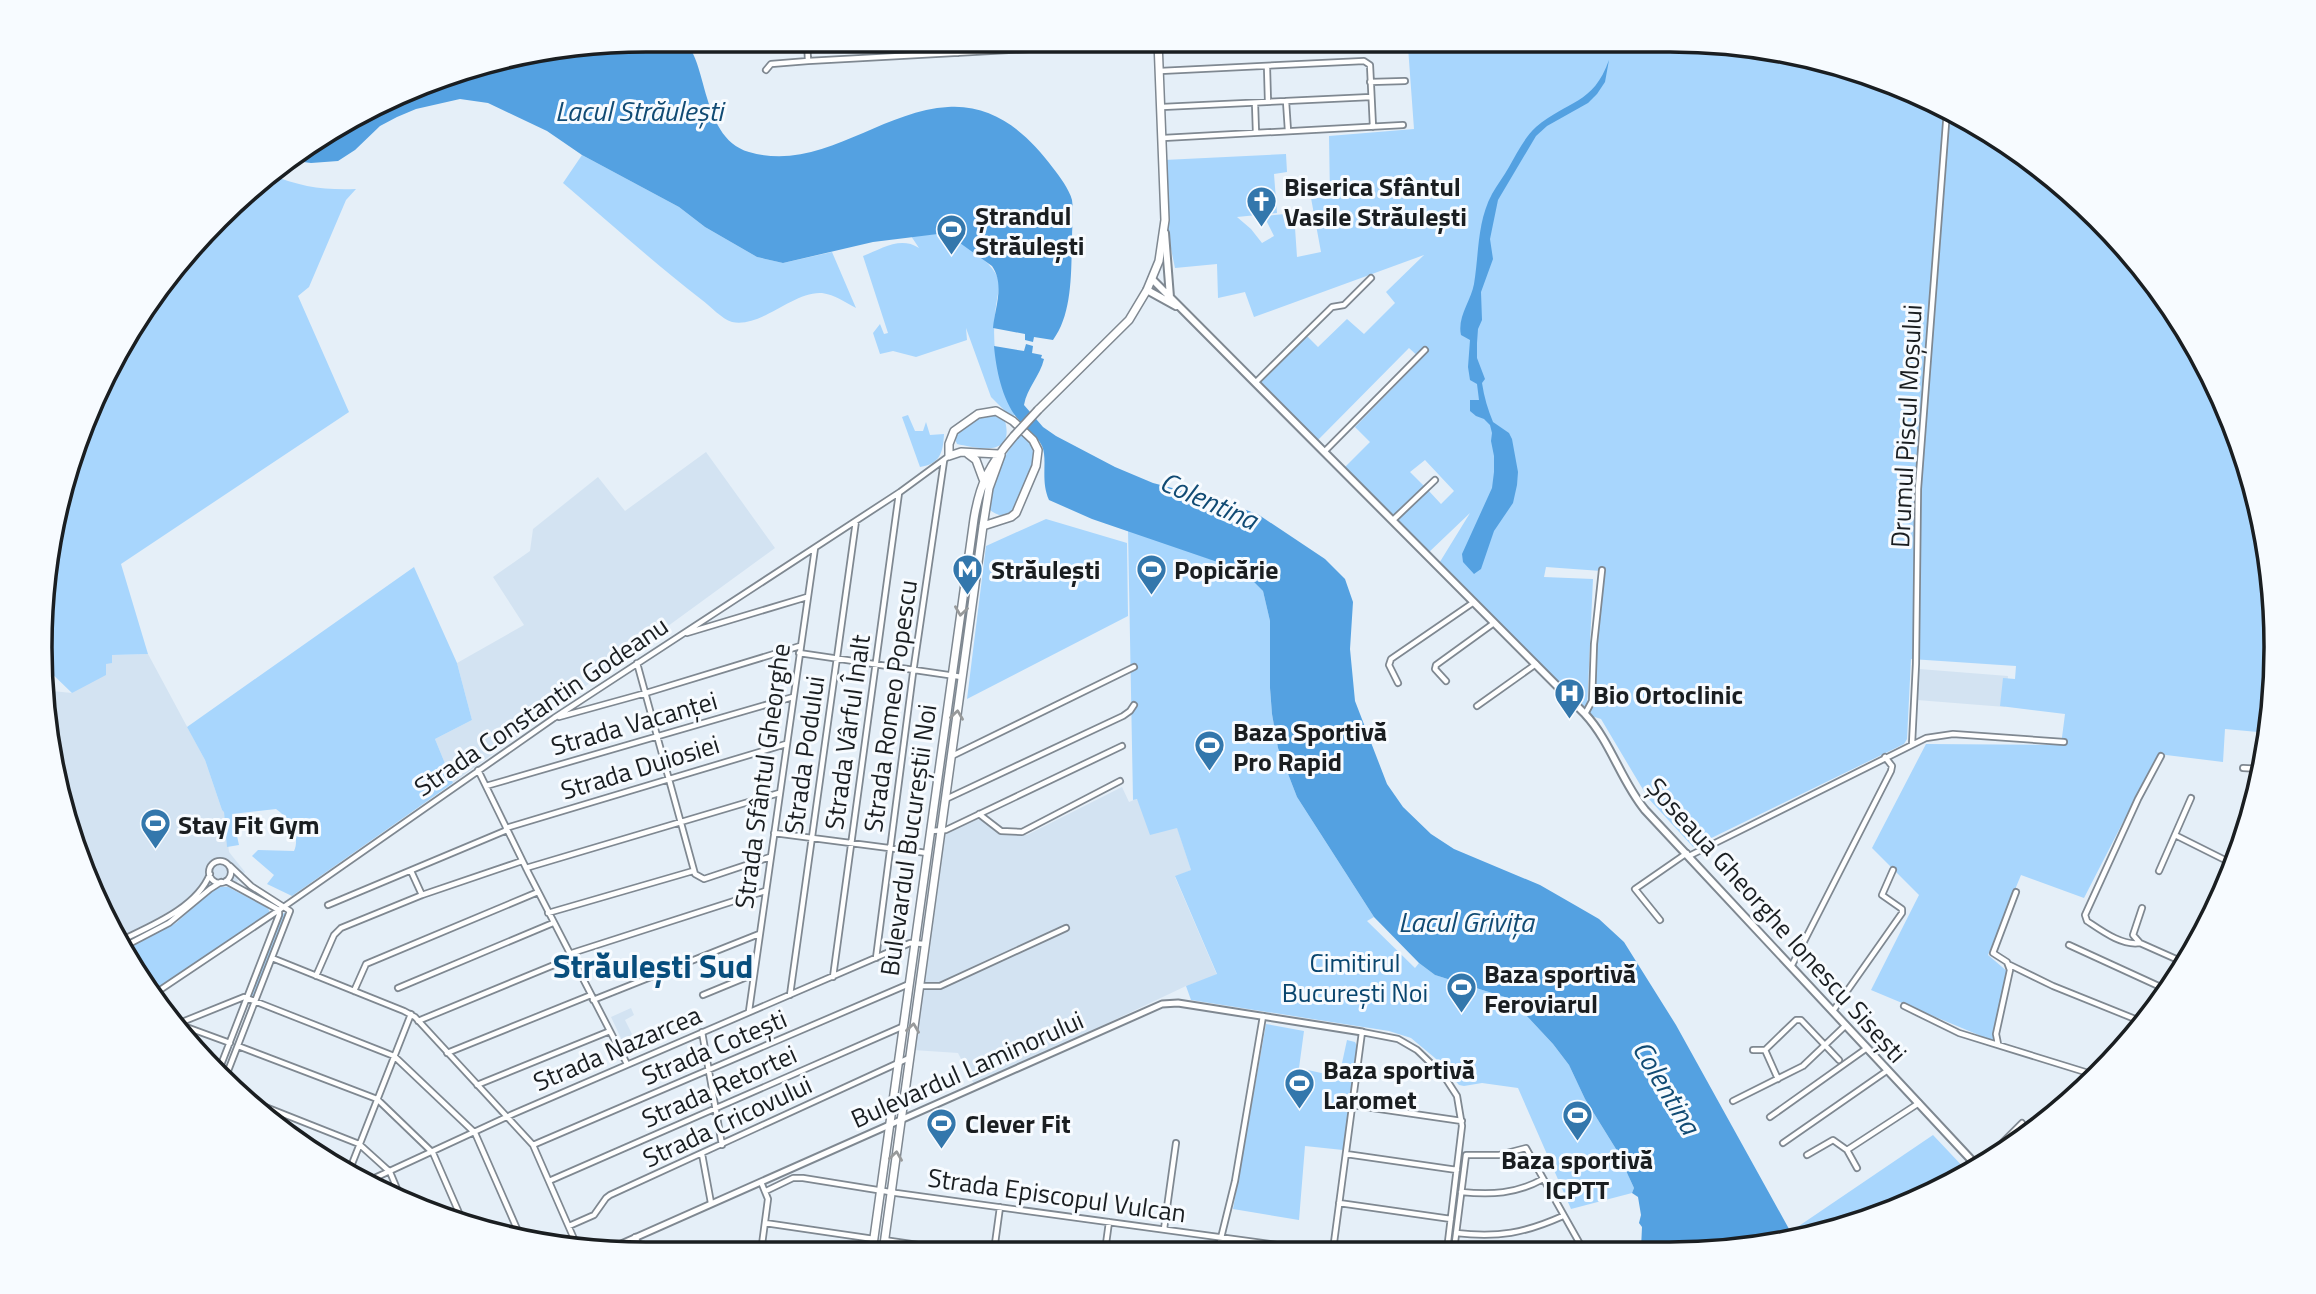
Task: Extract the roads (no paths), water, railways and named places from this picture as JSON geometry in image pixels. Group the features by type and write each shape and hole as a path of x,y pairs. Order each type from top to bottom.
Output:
{"main road":[{"name":"Bulevardul Bucureștii Noi","path":"920,944 928,853 952,675 974,519 983,480 998,454 1011,439 1121,329 1152,279 1165,232 1159,52"},
{"path":"1165,232 1170,297"},
{"name":"Șoseaua Gheorghe Ionescu Sisești","path":"1152,279 1586,714 1639,802 1972,1158"},
{"name":"Șoseaua Gheorghe Ionescu Sisești","path":"1147,290 1176,306"},
{"path":"983,526 1016,513 1037,461 1038,450 1033,440 1004,415 996,411 985,411 954,431 946,458 965,452 998,454"},
{"name":"Bulevardul Bucureștii Noi","path":"884,1240 909,1058 914,985 945,799 985,510 991,479 1011,439"},
{"path":"965,452 976,460 983,480"},
{"path":"985,510 998,520"},
{"name":"Bulevardul Bucureștii Noi","path":"874,1242 904,1026 914,985"}],"street":[{"path":"808,52 808,61"},
{"path":"766,70 771,64 975,52"},
{"path":"1160,71 1364,61 1370,65 1373,127"},
{"path":"1267,67 1268,102"},
{"path":"1370,82 1405,81"},
{"path":"1162,107 1371,97"},
{"path":"1286,101 1288,131"},
{"path":"1255,103 1256,133"},
{"name":"Drumul Piscul Moșului","path":"1912,744 1916,664 1918,489 1946,121"},
{"path":"1163,138 1403,125"},
{"path":"1256,382 1332,307 1344,305 1371,278"},
{"path":"1325,451 1425,350"},
{"name":"Strada Constantin Godeanu","path":"161,989 554,718 900,492 946,458"},
{"name":"Strada Romeo Popescu","path":"876,958 913,669 946,458"},
{"path":"1393,520 1435,480"},
{"name":"Strada Vârful Înalt","path":"833,977 900,492"},
{"name":"Strada Podului","path":"790,995 856,520"},
{"name":"Strada Sfântul Gheorghe","path":"749,1012 815,547"},
{"path":"1586,714 1592,701 1602,570"},
{"path":"682,635 807,597"},
{"path":"1398,683 1389,666 1391,659 1475,602"},
{"path":"1446,681 1435,669 1436,665 1495,622"},
{"path":"554,718 646,694 800,646"},
{"path":"799,653 962,677"},
{"path":"637,663 694,871 698,877 704,879 770,857"},
{"path":"1478,706 1536,664"},
{"path":"951,756 1134,667"},
{"name":"Strada Vacanței","path":"486,786 793,697"},
{"path":"945,799 1123,716 1134,705"},
{"path":"1660,920 1635,890 1688,854 1912,744 1934,736 1952,734 2064,742"},
{"name":"Strada Duiosiei","path":"328,905 507,829 786,744"},
{"path":"931,831 940,831 979,814 1122,746"},
{"path":"1792,965 1891,771 1892,766 1885,757"},
{"path":"2161,757 2138,799 2085,915 2087,921 2122,941 2140,943 2175,958"},
{"path":"2243,768 2251,768"},
{"path":"478,770 553,923 627,1064"},
{"path":"979,814 1001,831 1022,832 1120,781"},
{"path":"526,868 779,793"},
{"path":"2159,871 2191,798"},
{"path":"774,833 928,853"},
{"path":"2175,835 2224,859"},
{"path":"316,976 337,930 422,895 522,861"},
{"path":"128,937 181,907 203,887 216,862 224,862 251,886 290,911 229,1069"},
{"path":"131,943 169,923 210,888 224,881 231,873 230,866"},
{"path":"1833,1011 1902,913 1902,909 1882,895 1893,870"},
{"path":"548,913 694,871"},
{"path":"411,872 422,895"},
{"path":"210,874 215,881 224,881 279,910 222,1062"},
{"path":"418,1021 570,956 765,891"},
{"path":"354,991 366,964 538,892"},
{"path":"2016,892 1993,953 2053,986 2133,1018"},
{"path":"2140,943 2132,931 2142,908"},
{"path":"398,988 553,923"},
{"name":"Strada Cotești","path":"533,1144 914,985 940,986 1066,928"},
{"path":"447,1052 759,934"},
{"name":"Strada Nazarcea","path":"378,1177 627,1064 910,943 920,944"},
{"path":"2069,945 2157,985"},
{"path":"272,958 411,1014 533,1144 573,1236"},
{"path":"1998,1044 1996,1034 2009,964"},
{"path":"703,995 754,974"},
{"path":"185,1021 238,998 247,998 394,1056 475,1133 516,1226"},
{"name":"Bulevardul Laminorului","path":"627,1241 1162,1004 1178,1003 1362,1032"},
{"path":"1904,1006 1959,1033 2084,1072"},
{"path":"352,1163 411,1014"},
{"path":"1219,1242 1236,1181 1263,1016"},
{"path":"1753,1050 1765,1050 1796,1020 1801,1020 1823,1047 1839,1060"},
{"path":"1732,1101 1803,1066 1846,1025"},
{"name":"Strada Retortei","path":"549,1181 904,1026"},
{"path":"192,1029 230,1043"},
{"path":"477,1085 610,1031"},
{"path":"702,1032 722,1144"},
{"path":"1334,1242 1362,1032 1398,1040 1427,1058 1452,1086 1459,1102 1462,1121 1448,1242"},
{"path":"238,1046 377,1099 433,1153 458,1211"},
{"path":"1770,1117 1867,1048"},
{"path":"1765,1050 1779,1079"},
{"name":"Strada Cricovului","path":"569,1226 594,1215 610,1195 909,1058"},
{"path":"1783,1143 1888,1070"},
{"path":"1847,1150 1919,1103"},
{"path":"1352,1105 1462,1121"},
{"path":"902,1109 912,1115"},
{"path":"275,1111 359,1144 390,1172 396,1185"},
{"path":"2014,1130 2022,1123"},
{"path":"1807,1155 1833,1140 1847,1150 1857,1168"},
{"path":"1164,1229 1176,1143"},
{"path":"1455,1242 1467,1154 1499,1156 1524,1148 1528,1150 1577,1242"},
{"path":"702,1154 711,1203"},
{"path":"1346,1154 1457,1170"},
{"name":"Strada Episcopul Vulcan","path":"766,1191 797,1177 891,1193 1256,1242"},
{"path":"1461,1192 1508,1193 1529,1187 1543,1179"},
{"path":"761,1181 768,1199 762,1242"},
{"path":"1339,1203 1451,1219"},
{"path":"995,1242 1000,1207"},
{"path":"1456,1233 1509,1235 1564,1216"},
{"path":"1106,1242 1109,1222"},
{"path":"765,1223 874,1239"},
{"path":"635,1237 637,1242"},
{"path":"884,1240 898,1242"}],"water":[{"name":"Lacul Străulești","path":"647,52 691,52 720,129 732,143 749,152 775,156 800,154 825,148 923,111 948,107 980,110 1008,123 1043,155 1064,183 1072,200 1068,304 1060,329 1053,340 1034,337 1033,342 1025,340 1025,334 993,328 999,288 996,273 992,266 946,233 873,242 783,263 757,257 705,227 679,207 582,155 547,131 488,103 460,99 416,109 380,126 355,150 338,161 304,162 384,114 456,84 493,73 569,58"},
{"path":"1609,60 1605,82 1597,94 1588,103 1547,126 1536,136 1498,200 1490,239 1493,259 1481,292 1482,320 1478,329 1477,358 1485,379 1482,383 1489,413 1493,422 1509,433 1512,439 1518,472 1513,503 1494,531 1481,569 1474,574 1463,562 1462,554 1492,488 1494,456 1490,425 1470,411 1470,400 1479,400 1477,384 1470,380 1468,367 1470,340 1461,335 1460,328 1474,284 1484,216 1492,194 1528,136 1548,118 1587,94 1603,75"},
{"name":"Lacul Grivița","path":"1026,344 1033,346 1032,353 1042,355 1041,358 1044,359 1024,405 1043,427 1115,467 1153,483 1226,502 1259,515 1325,559 1345,579 1353,602 1350,649 1355,701 1387,784 1403,807 1431,834 1454,849 1540,885 1599,919 1624,942 1676,1025 1789,1229 1708,1240 1641,1242 1641,1215 1638,1197 1632,1193 1634,1188 1616,1149 1585,1099 1569,1065 1553,1044 1511,999 1435,975 1419,963 1374,917 1297,797 1278,748 1272,714 1270,621 1263,591 1235,568 1092,519 1049,500 1042,446 1017,418 1007,402 994,346 1024,351"}],"place":[{"name":"Biserica Sfântul Vasile Străulești","path":"1261,228"},
{"name":"Ștrandul Străulești","path":"952,257"},
{"name":"Străulești","path":"968,596"},
{"name":"Popicărie","path":"1151,596"},
{"name":"Bio Ortoclinic","path":"1570,721"},
{"name":"Baza Sportivă Pro Rapid","path":"1210,773"},
{"name":"Stay Fit Gym","path":"155,851"},
{"name":"Baza sportivă Feroviarul","path":"1461,1015"},
{"name":"Baza sportivă Laromet","path":"1300,1111"},
{"name":"Baza sportivă ICPTT","path":"1577,1143"},
{"name":"Clever Fit","path":"942,1150"}],"district":[{"name":"Străulești Sud","path":"653,966"}],"water label":[{"name":"Colentina","path":"1209,500"},
{"name":"Colentina","path":"1667,1087"}],"park label":[{"name":"Cimitirul București Noi","path":"1355,976"}]}
